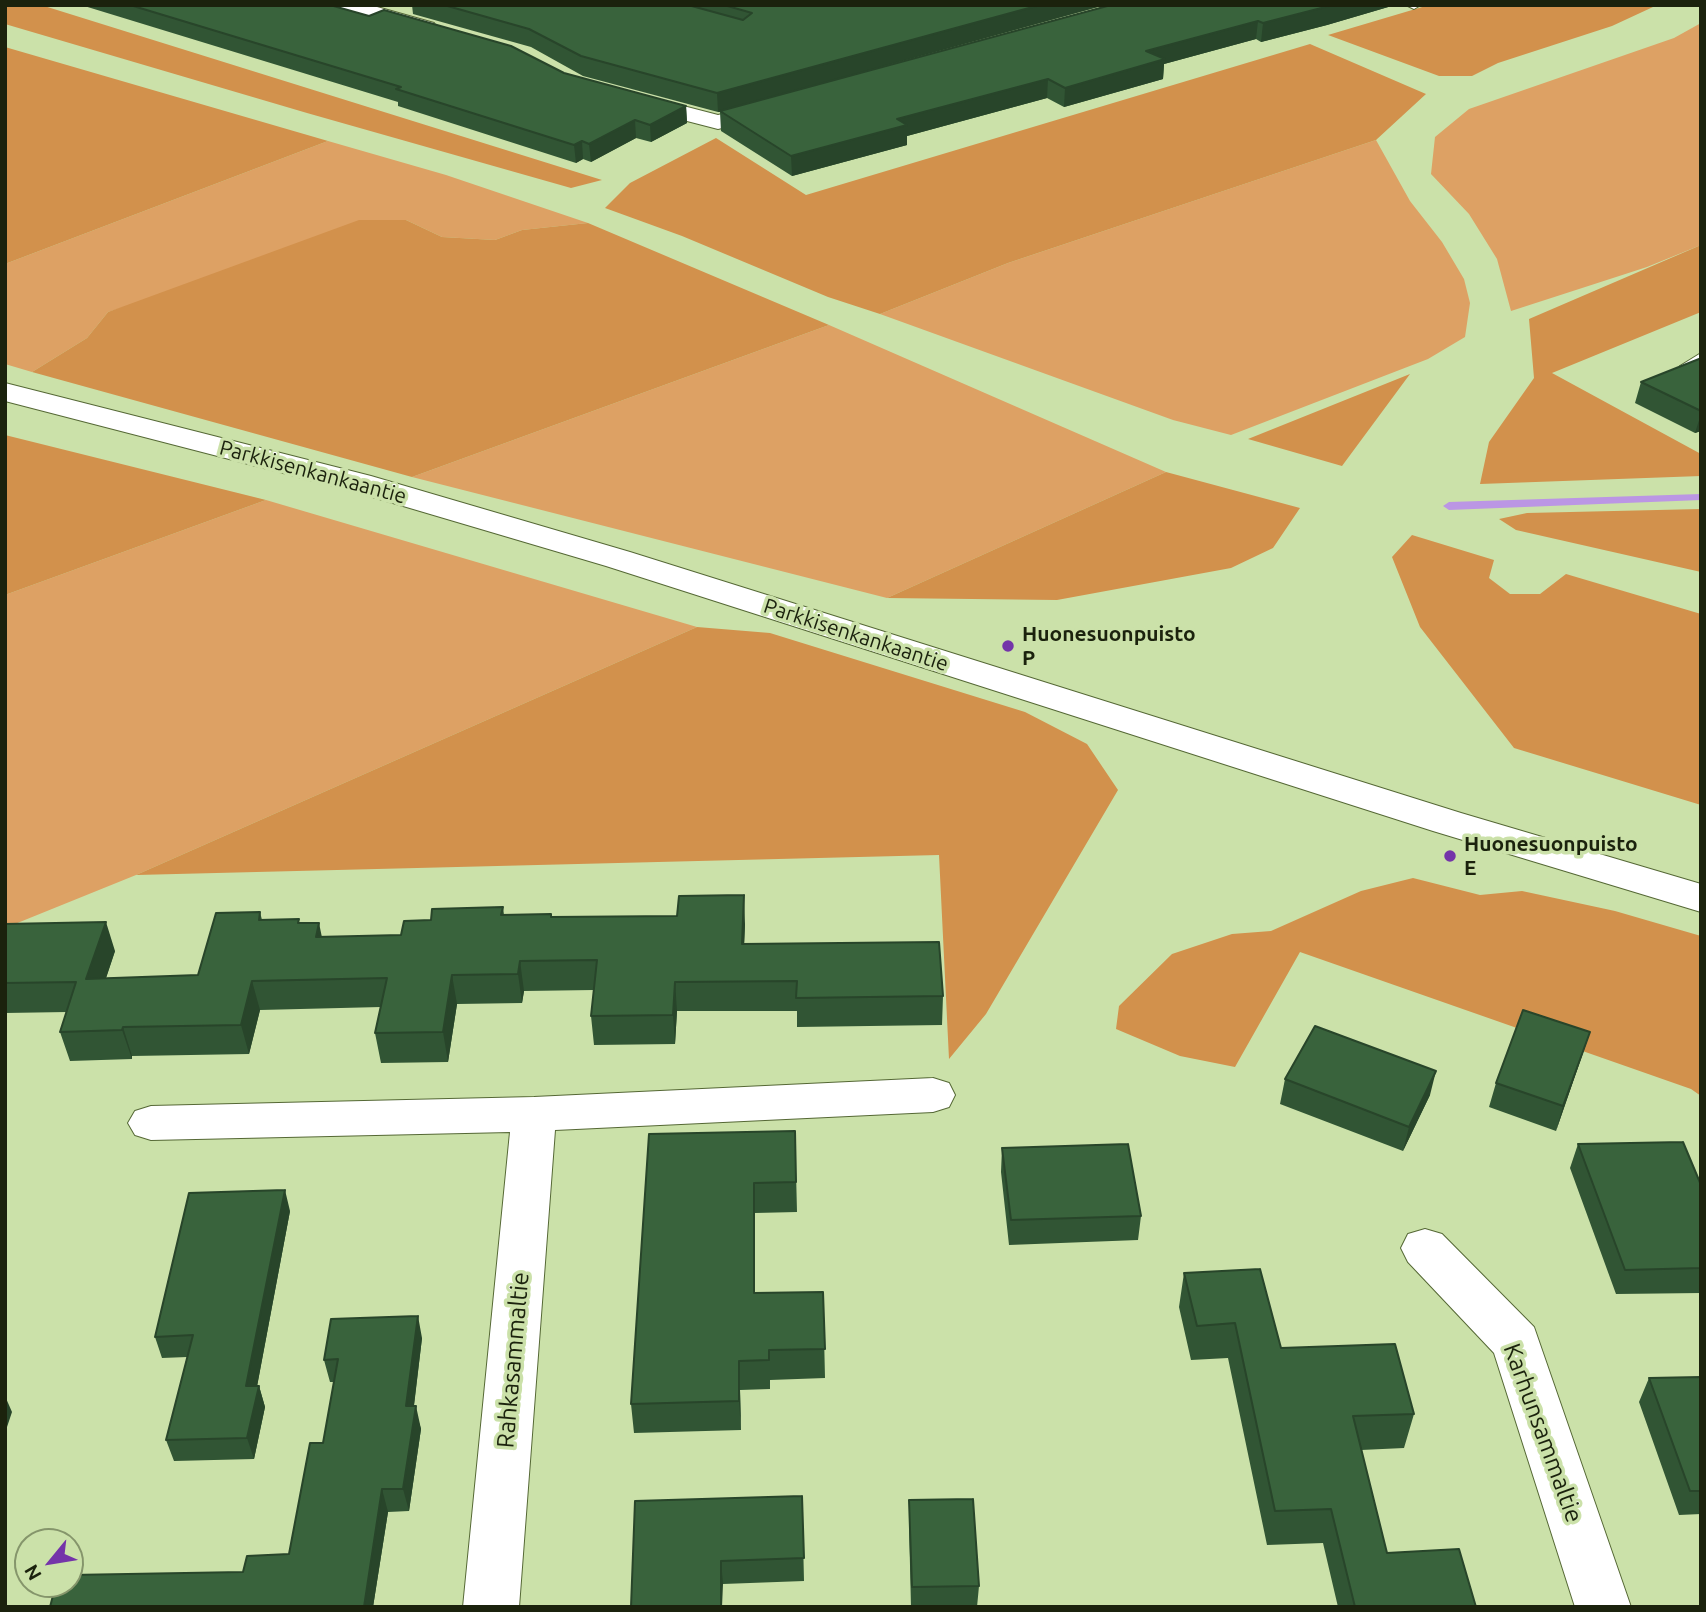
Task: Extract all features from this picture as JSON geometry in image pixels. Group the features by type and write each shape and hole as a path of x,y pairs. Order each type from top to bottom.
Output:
{"street":[{"path":"346,5 443,33"},
{"path":"618,96 718,122 789,104"},
{"name":"Parkkisenkankaantie","path":"5,392 360,483 605,555 1447,822 1701,898"},
{"path":"151,1124 534,1114 933,1095"},
{"name":"Rahkasammaltie","path":"491,1607 534,1114"},
{"name":"Karhunsammaltie","path":"1425,1248 1516,1342 1603,1607"}],"lane":[{"path":"1701,357 1687,366 1701,379"}],"shaded area":[{"path":"5,5 41,5 602,180 571,188 307,113 5,24"},
{"path":"1429,5 1653,7 1612,26 1498,63 1472,76 1439,76 1328,35"},
{"path":"1701,23 1701,245 1647,267 1511,311 1497,259 1469,214 1431,174 1435,137 1469,109 1674,38"},
{"path":"1310,44 1426,94 1376,140 1008,263 880,314 828,297 682,236 605,208 630,183 716,138 806,195"},
{"path":"5,47 328,141 5,264"},
{"path":"1376,140 1410,201 1442,242 1464,279 1470,303 1465,337 1428,359 1231,435 1173,420 880,314 1008,263"},
{"path":"328,141 446,175 588,223 522,230 495,240 442,237 406,220 108,312 87,338 32,372 5,364 5,264"},
{"path":"359,220 406,220 442,237 495,240 522,230 588,223 829,325 412,477 32,372 87,338 108,312"},
{"path":"1701,245 1701,312 1552,373 1701,454 1701,476 1480,484 1489,442 1534,378 1529,319"},
{"path":"829,325 1166,472 887,598 412,477"},
{"path":"1410,374 1342,466 1248,439"},
{"path":"5,435 266,500 5,595"},
{"path":"1166,472 1300,508 1273,548 1231,568 1057,600 887,598"},
{"path":"266,500 697,627 136,875 5,928 5,595"},
{"path":"1701,509 1701,572 1516,530 1499,519 1527,513"},
{"path":"1412,535 1494,560 1489,578 1510,594 1540,594 1566,574 1701,614 1701,805 1514,748 1420,627 1392,557"},
{"path":"697,627 770,633 1025,712 1087,744 1118,790 986,1014 949,1059 939,855 136,875"},
{"path":"1413,878 1480,895 1522,891 1615,911 1701,936 1701,1096 1691,1089 1300,952 1235,1067 1180,1056 1116,1029 1119,1006 1172,954 1232,934 1271,931 1361,891"}],"building":[{"path":"130,5 330,5 369,16 384,10 511,46 564,73 686,106 650,125 635,120 589,144 582,141 574,145 396,89 401,87"},
{"path":"444,5 688,5 743,20 752,13 724,5 1040,5 717,93 581,56 529,29"},
{"path":"1111,5 1333,5 1263,23 1258,21 1146,51 1165,59 1065,88 1048,79 897,119 907,125 791,156 720,111"},
{"path":"1699,359 1701,411 1641,382"},
{"path":"744,895 742,944 939,942 943,996 796,998 797,981 675,982 673,1015 591,1016 597,960 520,961 518,974 452,975 443,1032 375,1033 387,978 252,981 241,1025 123,1027 122,1030 60,1032 76,982 5,983 5,924 106,922 86,979 198,975 216,913 260,912 259,920 299,919 298,923 319,923 316,937 401,935 404,921 431,920 432,909 503,907 501,915 551,914 551,917 677,916 679,896"},
{"path":"1523,1010 1590,1032 1563,1106 1496,1083"},
{"path":"1315,1026 1436,1071 1409,1127 1285,1079"},
{"path":"795,1131 796,1182 754,1183 754,1293 823,1292 825,1349 769,1350 769,1360 739,1361 739,1401 631,1404 649,1134"},
{"path":"1683,1142 1701,1185 1701,1268 1625,1270 1578,1144"},
{"path":"1128,1144 1141,1216 1011,1220 1002,1148"},
{"path":"285,1190 246,1386 259,1386 247,1438 166,1440 193,1335 155,1337 189,1193"},
{"path":"1260,1269 1281,1348 1395,1344 1414,1414 1353,1416 1387,1553 1459,1549 1476,1607 1355,1607 1331,1509 1275,1511 1235,1323 1197,1326 1184,1273"},
{"path":"418,1316 406,1406 416,1406 403,1489 382,1489 364,1607 50,1607 52,1598 84,1598 84,1575 243,1572 247,1556 289,1554 310,1443 323,1443 338,1359 324,1360 331,1319"},
{"path":"1701,1377 1701,1491 1690,1491 1649,1378"},
{"path":"802,1496 804,1558 721,1561 721,1607 631,1607 635,1501"},
{"path":"973,1499 979,1586 912,1587 909,1500"}],"waterway":[{"path":"1449,506 1701,497"}],"place":[{"name":"Huonesuonpuisto P","path":"1008,646"},
{"name":"Huonesuonpuisto E","path":"1450,856"}]}
